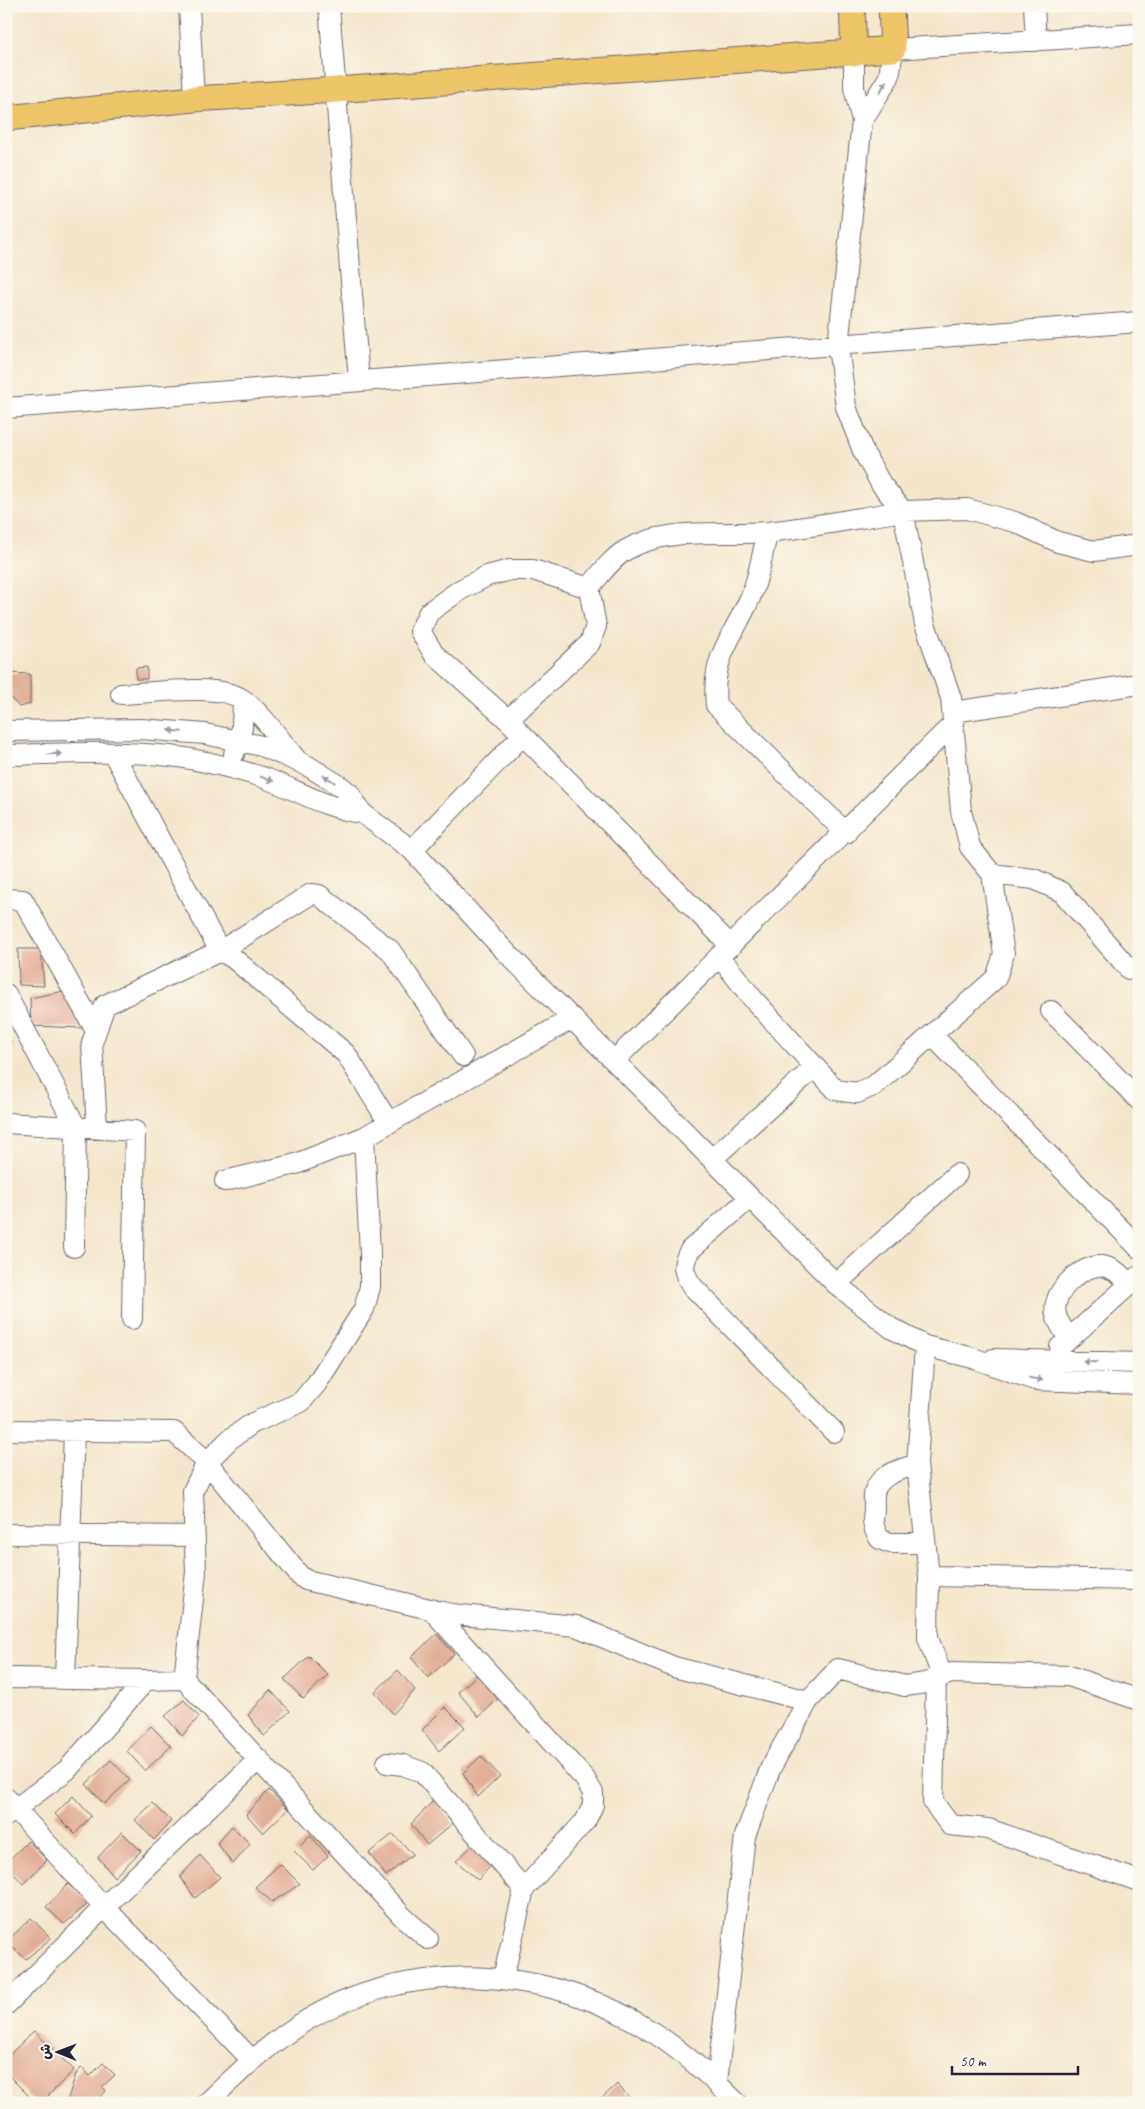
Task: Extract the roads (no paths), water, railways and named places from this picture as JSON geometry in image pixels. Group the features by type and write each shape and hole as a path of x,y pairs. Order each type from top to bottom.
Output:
{"main road":[{"path":"852,6 854,53"},
{"path":"6,118 194,99 893,49 891,6"}],"street":[{"path":"189,6 194,99"},
{"path":"329,6 359,381"},
{"path":"1034,6 1036,41"},
{"path":"862,121 889,77 893,49 1139,34"},
{"path":"589,588 533,570 510,570 487,576 460,590 429,612 420,631 434,654 523,735 725,952 753,999 836,1090 857,1093 875,1085 996,978 1004,954 992,874 970,847 961,811 951,698 925,624 903,511 881,484 863,452 846,407 838,346 862,121 854,88 854,53"},
{"path":"6,408 1139,322"},
{"path":"508,720 590,643 596,626 589,588 608,565 626,551 647,541 670,536 768,532 903,511 967,509 1015,522 1058,542 1094,551 1139,545"},
{"path":"768,532 751,597 719,660 714,684 716,705 846,833"},
{"path":"614,1061 846,833 953,718 1139,684"},
{"path":"121,694 212,690 228,692 244,700 299,762"},
{"path":"229,768 242,728 244,700"},
{"path":"6,731 141,729 205,734 262,746 299,762 349,793 362,813 412,850 500,947 573,1018 836,1284 891,1328 925,1346 973,1358 1035,1380 1139,1384"},
{"path":"412,850 523,735"},
{"path":"6,755 113,753 172,756 229,768 275,782 329,806 362,813"},
{"path":"113,753 220,951 233,958 346,1054 389,1123"},
{"path":"992,874 1034,880 1062,892 1129,969 1139,972"},
{"path":"97,1128 92,1042 105,1005 220,951 311,894 320,895 390,950 463,1056"},
{"path":"6,899 23,900 96,1031"},
{"path":"6,994 76,1127 74,1247"},
{"path":"1051,1011 1139,1100"},
{"path":"225,1180 296,1164 364,1137 573,1018"},
{"path":"932,1035 1139,1248"},
{"path":"712,1159 814,1067"},
{"path":"6,1124 135,1131 132,1319"},
{"path":"364,1137 370,1253 370,1287 364,1309 317,1383 301,1402 253,1423 230,1439 207,1462 193,1491 196,1572 184,1679 403,1917 428,1939"},
{"path":"836,1284 957,1174"},
{"path":"750,1198 690,1250 684,1261 685,1275 692,1286 834,1432"},
{"path":"1045,1360 1069,1339 1135,1280 1102,1266 1091,1267 1081,1272 1057,1297 1055,1305 1056,1316 1069,1339"},
{"path":"925,1346 918,1464 924,1543 929,1576 928,1638 939,1677 933,1802 950,1825 988,1829 1139,1881"},
{"path":"973,1358 1139,1363"},
{"path":"6,1430 174,1432 207,1462 300,1576 306,1580 451,1614 576,1626 674,1667 808,1701"},
{"path":"64,1679 74,1432"},
{"path":"918,1464 892,1472 882,1479 875,1489 873,1520 874,1530 880,1540 890,1543 924,1543"},
{"path":"6,1534 194,1536"},
{"path":"929,1576 1139,1580"},
{"path":"430,1609 586,1779 593,1793 593,1805 586,1820 524,1889 503,1978"},
{"path":"717,2082 745,1836 771,1767 808,1701 838,1669 905,1686 925,1683 951,1672 1069,1676 1139,1700"},
{"path":"6,1678 184,1679"},
{"path":"146,1680 67,1770 9,1807 252,2060"},
{"path":"6,2005 104,1907 258,1760"},
{"path":"387,1763 404,1765 422,1772 524,1889"},
{"path":"207,2103 252,2060 300,2024 327,2010 362,1996 413,1982 442,1978 503,1978 550,1987 587,1999 622,2014 656,2034 687,2056 717,2082 737,2103"}]}
